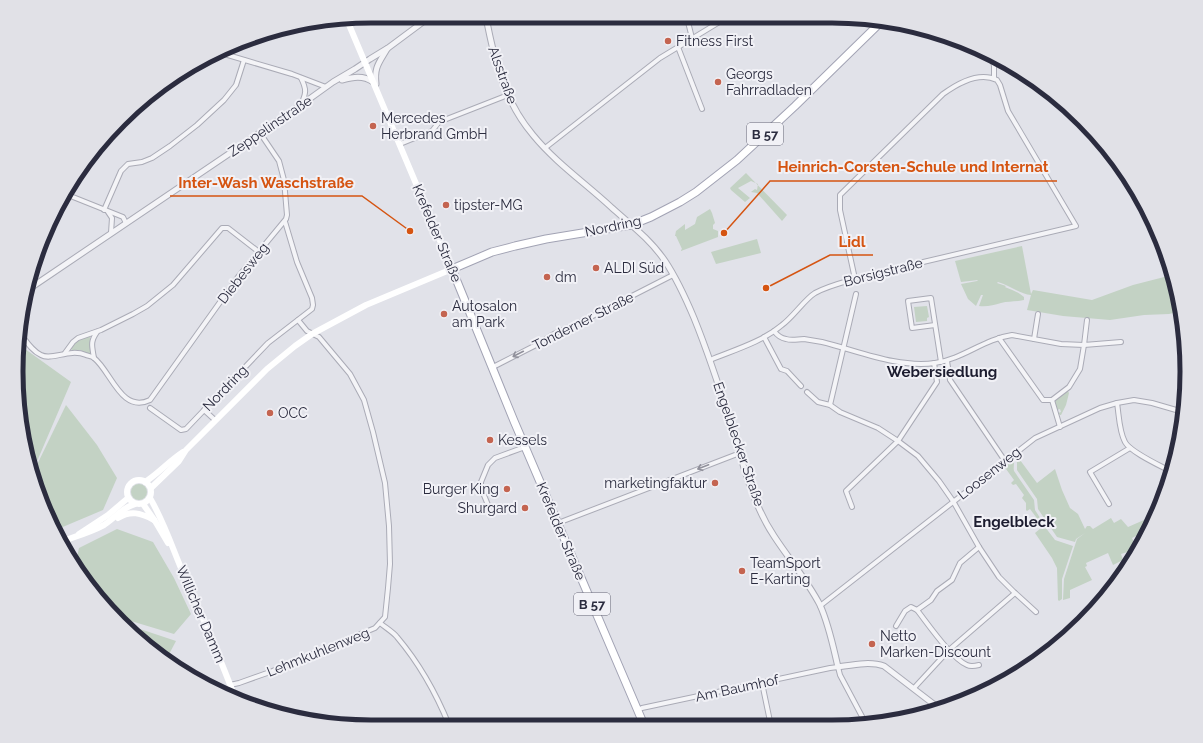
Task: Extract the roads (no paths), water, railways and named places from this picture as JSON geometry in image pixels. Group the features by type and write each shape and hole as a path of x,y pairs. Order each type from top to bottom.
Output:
{"main road":[{"name":"Krefelder Straße","path":"349,24 493,367 525,447 642,720"},
{"name":"Nordring","path":"151,488 215,420 267,369 312,334 366,305 492,252 546,239 631,225 651,217 680,202 696,192 727,168 795,106 877,26"},
{"name":"Nordring","path":"145,482 174,457 186,450"},
{"path":"106,524 127,507 135,504 143,504 150,498 151,488 145,482 138,480 131,484 127,490 128,498 135,504"},
{"path":"72,538 108,516 128,498"},
{"name":"Willicher Damm","path":"150,498 168,534 232,691"},
{"name":"Willicher Damm","path":"143,504 174,550"},
{"path":"67,540 89,533 125,514 141,514 155,521"}],"street":[{"name":"Zeppelinstraße","path":"34,286 333,82 355,70 388,48 422,23"},
{"name":"Alsstraße","path":"487,23 493,53 508,95 518,115 545,148"},
{"path":"688,23 692,38"},
{"path":"545,148 660,58 718,23"},
{"path":"678,47 702,109"},
{"path":"375,85 375,71 388,48"},
{"path":"227,55 326,87"},
{"path":"106,211 121,170 128,164 142,162 152,158 197,125 224,100 236,85 244,60"},
{"path":"855,279 840,210 840,195 940,98 956,85 967,80 986,76 994,78 993,63"},
{"path":"333,82 356,77 367,78 375,85"},
{"path":"301,78 306,89 301,105"},
{"name":"Borsigstraße","path":"710,360 764,337 774,331 783,325 814,294 831,286 868,275 1076,226 1008,110 1000,85 994,78"},
{"path":"400,144 432,131 439,122 508,95"},
{"path":"260,133 279,161 286,196 287,215 285,222"},
{"name":"Engelblecker Straße","path":"545,148 631,225 657,252 673,274 683,293 710,360 752,491 772,534 805,580 820,606 831,634 838,667"},
{"path":"70,197 123,217 126,223"},
{"path":"106,211 112,218 111,233"},
{"name":"Diebesweg","path":"94,358 122,395 138,403 150,400 238,277 285,222"},
{"name":"Nordring","path":"150,408 181,430 186,429 268,343 312,309 313,302 297,262 285,222"},
{"path":"65,353 78,338 97,331 147,306 172,285 222,228 228,228 259,252"},
{"name":"Tonderner Straße","path":"493,367 542,342 548,336 564,328 570,328 673,274"},
{"path":"830,405 842,348 856,294"},
{"path":"935,324 912,328 908,301 931,298 941,362"},
{"path":"1034,339 1038,314"},
{"path":"298,320 307,331 312,334"},
{"path":"999,338 1043,400 1052,400 1069,387 1080,369 1087,320"},
{"path":"94,358 91,346 92,338 97,331"},
{"path":"774,331 778,336 787,340 805,339 902,363 922,364 947,361 988,342 1012,335 1061,344 1084,346 1121,342"},
{"name":"Lehmkuhlenweg","path":"230,685 270,672 375,628 385,617 390,564 389,526 385,483 374,432 364,400 350,374 319,337 312,334"},
{"path":"764,337 781,369 786,371 801,386"},
{"path":"25,339 34,350 42,356 50,357 75,352 94,358"},
{"path":"947,361 950,380 1005,460"},
{"path":"852,507 846,491 898,441 938,382 934,363"},
{"path":"807,392 818,402 830,405 840,412 878,428 918,456 939,481 953,501 979,547 999,577 1036,612"},
{"path":"1052,400 1060,427"},
{"name":"Loosenweg","path":"820,606 1035,438 1100,408 1117,403 1134,400 1152,403 1178,410"},
{"path":"1117,403 1125,443 1130,448 1166,469"},
{"path":"204,410 215,420"},
{"path":"488,504 481,488 481,482 488,465 495,458 525,447"},
{"path":"1109,504 1090,472 1130,448"},
{"path":"558,523 740,453"},
{"path":"917,610 931,600 937,591 952,580 960,563 979,547"},
{"path":"914,688 949,650 1015,593"},
{"path":"896,626 905,611 911,607 917,610 954,656 968,666 974,667 979,665"},
{"path":"380,623 396,636 424,673 437,696 447,720"},
{"path":"863,718 840,675 838,667 879,664 914,688 935,705"},
{"name":"Am Baumhof","path":"638,710 838,667"},
{"path":"762,683 770,720"}],"place":[{"name":"Fitness First","path":"668,41"},
{"name":"Georgs Fahrradladen","path":"718,82"},
{"name":"Mercedes Herbrand GmbH","path":"373,126"},
{"name":"tipster-MG","path":"446,205"},
{"name":"Inter-Wash Waschstraße","path":"410,231"},
{"name":"Heinrich-Corsten-Schule und Internat","path":"724,233"},
{"name":"ALDI Süd","path":"596,268"},
{"name":"dm","path":"547,277"},
{"name":"Lidl","path":"766,288"},
{"name":"Autosalon am Park","path":"444,314"},
{"name":"OCC","path":"270,413"},
{"name":"Kessels","path":"490,440"},
{"name":"marketingfaktur","path":"715,483"},
{"name":"Burger King","path":"507,489"},
{"name":"Shurgard","path":"525,508"},
{"name":"TeamSport E-Karting","path":"742,571"},
{"name":"Netto Marken-Discount","path":"872,644"}],"district":[{"name":"Webersiedlung","path":"942,372"},
{"name":"Engelbleck","path":"1014,522"}]}
